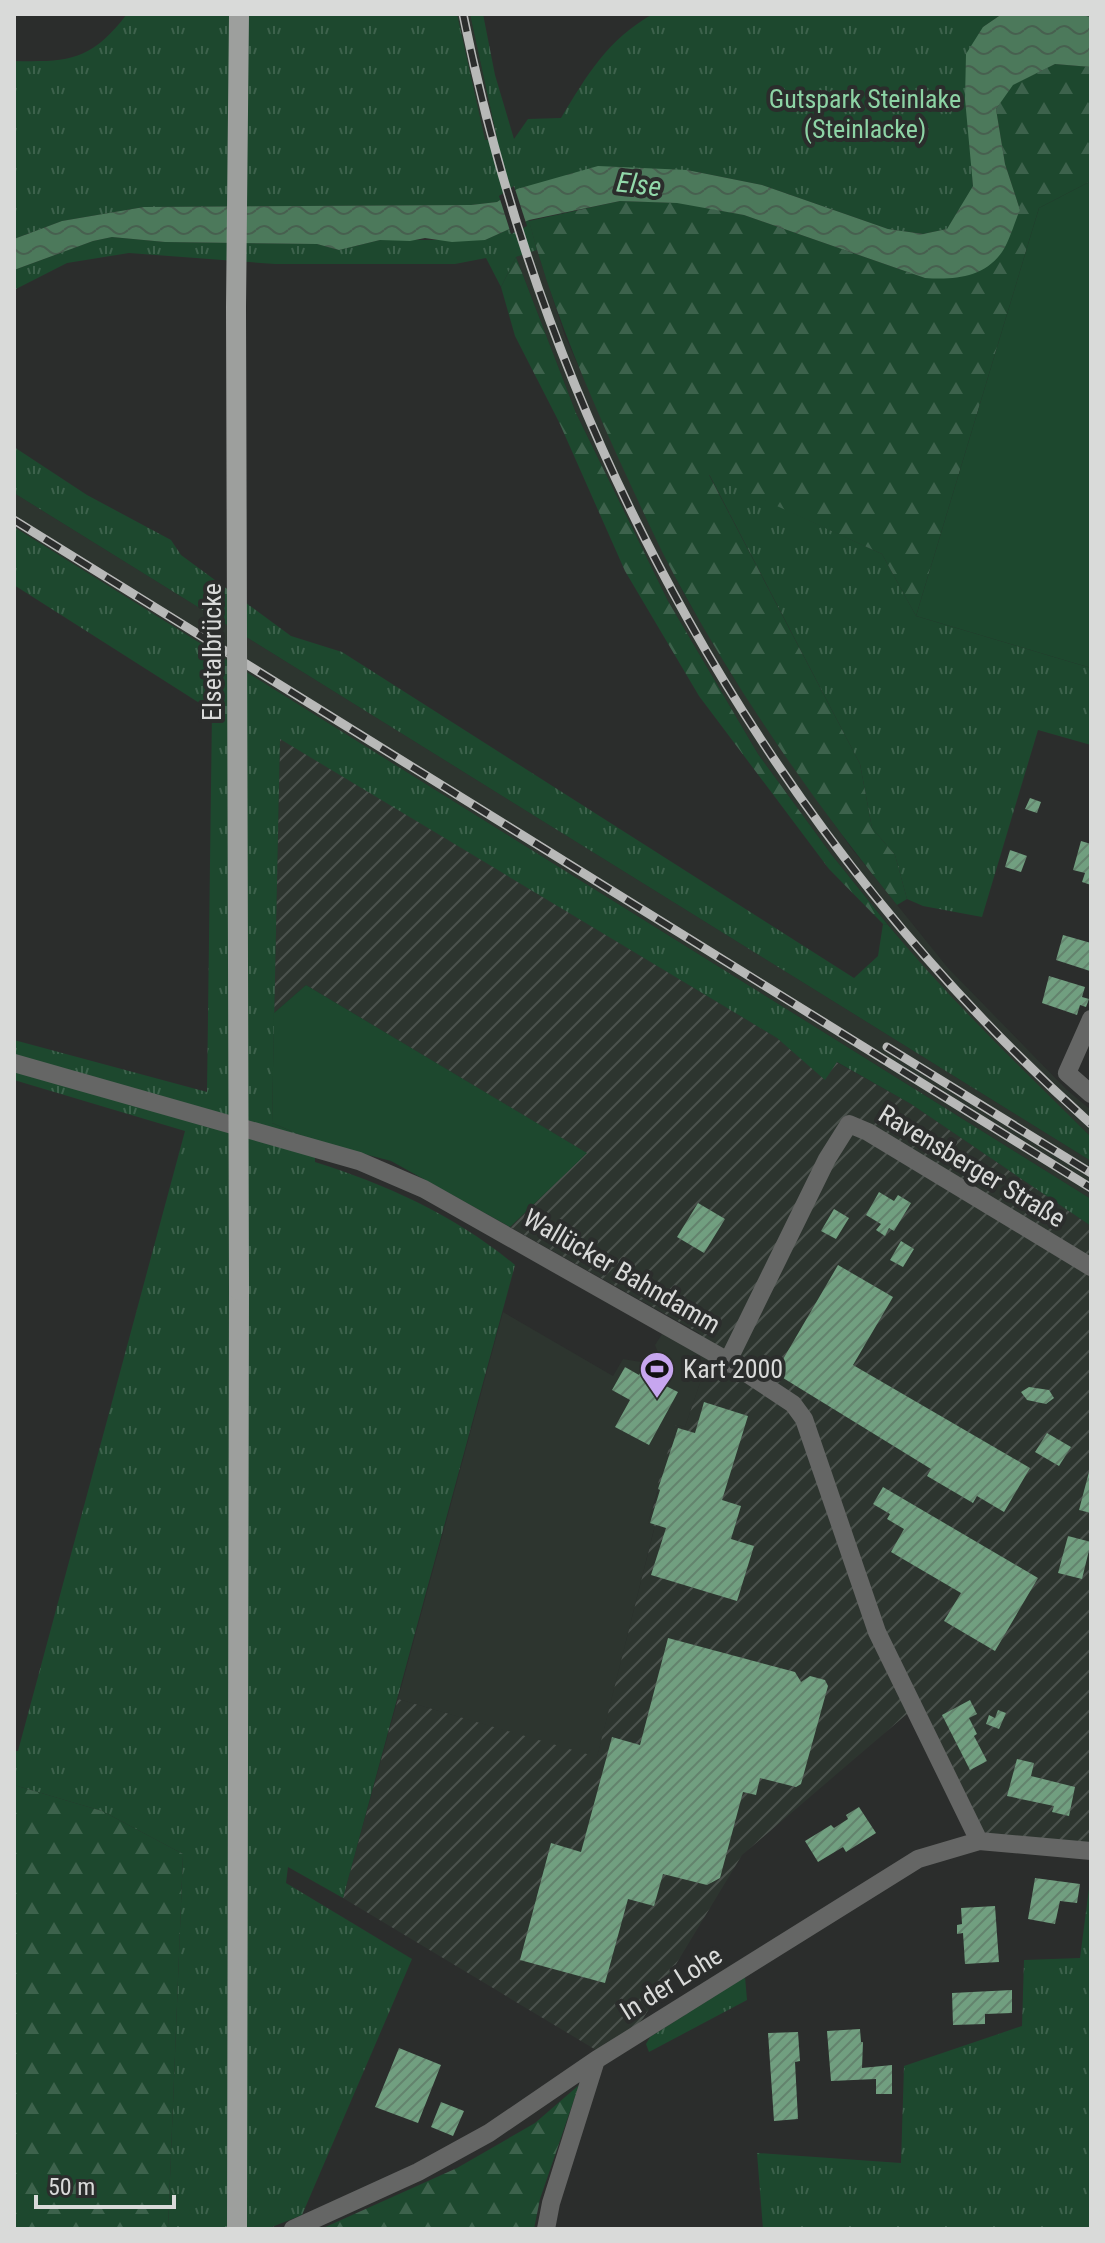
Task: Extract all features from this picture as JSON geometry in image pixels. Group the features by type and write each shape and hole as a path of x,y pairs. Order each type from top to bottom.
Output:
{"main road":[{"name":"Elsetalbrücke","path":"237,2229 239,1290 236,307 239,14"}],"street":[{"path":"1091,1019 1067,1073 1091,1094"},
{"name":"Wallücker Bahndamm","path":"14,1063 359,1161 424,1189 728,1361 793,1404 804,1419 877,1632 979,1841"},
{"name":"Ravensberger Straße","path":"728,1361 827,1159 849,1124 868,1132 1091,1267"},
{"name":"In der Lohe","path":"293,2229 418,2172 489,2133 596,2060 918,1859 979,1841 1091,1851"},
{"path":"546,2229 551,2203 596,2060"}],"shaded area":[{"path":"457,14 470,14 497,138 484,140"},
{"path":"537,250 565,336 648,522 684,594 730,672 852,849 948,968 1067,1090 1091,1110 1091,1137 1003,1053 932,979 831,854 758,754 668,601 576,413 516,257"},
{"path":"14,493 1091,1161 1091,1199 14,527"},
{"path":"280,738 777,1038 825,1079 836,1062 911,1104 1091,1226 1091,1846 993,1837 983,1831 921,1702 742,1855 638,2027 596,2050 343,1898 398,1699 597,1757 655,1526 648,1523 658,1492 656,1490 676,1425 685,1427 709,1357 699,1333 510,1227 586,1153 306,985 274,1013"},
{"name":"Kart 2000","path":"503,1312 613,1376 623,1359 641,1362 659,1355 655,1345 664,1331 709,1357 685,1427 677,1425 648,1523 655,1525 597,1758 398,1699"}],"green space":[{"name":"Gutspark Steinlake (Steinlacke)","path":"127,14 457,14 485,140 497,138 470,14 483,14 495,75 514,139 528,119 561,118 600,59 623,35 653,14 1002,14 983,27 971,149 973,187 947,229 923,234 888,229 762,185 687,170 517,189 497,202 471,205 144,207 62,221 14,239 14,61 50,61 78,56 102,41"},
{"path":"1055,64 1091,67 1091,181 1039,208 916,616 882,554 709,475 860,764 872,828 895,855 907,899 897,905 784,754 732,676 675,578 579,367 529,221 620,201 681,203 744,215 925,278 1020,210 1005,164 996,109 1012,85"},
{"path":"1091,181 1091,668 916,616 1039,208"},
{"path":"529,220 537,250 516,257 501,287 486,258 455,264 275,264 129,253 67,263 14,290 14,270 112,237 165,242 317,244 339,250 380,240 485,240"},
{"path":"516,257 576,413 668,601 758,754 831,854 888,925 883,924 829,869 699,696 625,571 559,422 515,336 501,287"},
{"path":"14,447 87,495 171,540 181,555 291,636 342,652 854,978 878,956 883,924 888,925 961,1007 1091,1137 1091,1161 14,493"},
{"path":"709,474 882,554 916,616 1091,668 1091,745 1038,730 982,917 923,906 907,899 895,855 872,828 860,764"},
{"path":"14,527 1091,1199 1091,1226 911,1104 837,1062 825,1080 777,1038 280,739 272,1123 315,1141 315,1162 369,1181 420,1204 469,1231 515,1265 343,1898 288,1867 286,1883 412,1959 302,2215 267,2229 168,2229 183,1854 102,1811 14,1785 14,1751 18,1751 185,1131 14,1080 14,1040 207,1092 212,711 14,585"},
{"path":"306,985 587,1153 510,1227 391,1161 315,1141 272,1123 274,1013"},
{"path":"14,1785 102,1811 183,1854 168,2229 14,2229"},
{"path":"1091,1873 1091,2229 763,2229 757,2153 901,2163 904,2066 1022,2026 1024,1960 1080,1958"},
{"path":"745,1977 747,2000 649,2052 646,2044 650,2037"},
{"path":"579,2085 540,2199 534,2229 321,2229 457,2168 535,2123"}],"water":[{"name":"Else","path":"1002,14 1076,14 1091,17 1091,67 1055,64 1013,85 996,109 1005,164 1020,210 1007,242 995,261 967,276 925,278 744,215 677,203 620,201 529,220 485,240 380,240 339,250 317,244 165,242 112,237 14,270 14,239 62,221 144,207 471,205 497,202 517,189 598,166 687,170 762,185 888,229 923,234 947,229 973,186 965,99 966,54 983,27"}],"pier":[{"path":"514,186 527,226 511,234 499,196"}],"building":[{"path":"1030,798 1041,802 1037,813 1025,809"},
{"path":"1081,841 1091,844 1091,885 1082,882 1085,873 1073,870"},
{"path":"1010,850 1027,856 1021,872 1005,867"},
{"path":"1063,935 1091,943 1090,971 1056,960"},
{"path":"1049,976 1085,987 1082,997 1089,999 1086,1007 1080,1005 1077,1015 1042,1003"},
{"path":"879,1192 894,1201 898,1195 911,1203 894,1231 889,1228 885,1236 876,1230 881,1224 866,1215"},
{"path":"698,1203 725,1219 704,1253 677,1237"},
{"path":"834,1209 849,1218 836,1239 821,1231"},
{"path":"901,1241 914,1249 903,1267 890,1260"},
{"path":"838,1265 893,1297 853,1365 1030,1468 1004,1512 977,1496 973,1503 927,1476 931,1469 775,1373"},
{"path":"652,1366 669,1375 664,1385 678,1392 649,1445 615,1427 630,1400 612,1390 625,1367 639,1375 643,1367 650,1371"},
{"path":"1029,1387 1049,1390 1054,1398 1046,1404 1027,1400 1021,1392"},
{"path":"704,1402 748,1416 722,1500 741,1506 731,1539 754,1546 737,1601 651,1575 666,1528 650,1523 658,1489 678,1428 695,1433"},
{"path":"1047,1433 1071,1447 1059,1466 1035,1452"},
{"path":"1091,1468 1091,1513 1079,1510"},
{"path":"883,1487 1038,1578 995,1651 944,1621 961,1593 891,1552 904,1529 887,1519 890,1514 873,1504"},
{"path":"1068,1536 1091,1542 1082,1579 1058,1573"},
{"path":"668,1638 795,1672 801,1682 810,1676 825,1680 828,1686 801,1784 796,1787 760,1778 756,1795 743,1792 720,1878 707,1885 663,1874 654,1906 628,1899 605,1983 520,1960 551,1843 581,1852 612,1737 640,1745"},
{"path":"970,1700 977,1714 969,1718 977,1734 974,1736 987,1761 970,1770 942,1715"},
{"path":"998,1710 1006,1713 999,1729 986,1724 989,1715 995,1718"},
{"path":"1017,1759 1034,1763 1031,1776 1075,1787 1069,1816 1052,1812 1054,1806 1007,1796"},
{"path":"859,1807 876,1833 846,1852 843,1847 818,1862 805,1841 831,1825 834,1828"},
{"path":"1035,1878 1080,1884 1077,1903 1060,1901 1055,1924 1028,1919"},
{"path":"995,1906 999,1962 965,1964 963,1933 957,1934 957,1925 962,1924 961,1908"},
{"path":"1012,1990 1012,2013 985,2014 985,2024 953,2025 952,1993"},
{"path":"860,2029 862,2068 892,2065 892,2094 876,2094 876,2079 831,2081 827,2031"},
{"path":"798,2032 800,2061 795,2062 798,2119 774,2121 768,2033"},
{"path":"399,2048 441,2065 418,2123 375,2107"},
{"path":"441,2102 464,2111 453,2136 431,2127"}],"railway":[{"path":"463,14 501,172 552,326 614,475 688,620 773,758 869,888 975,1011 1091,1124"},
{"path":"14,520 1091,1188"},
{"path":"887,1047 1091,1173"}],"place":[{"name":"Kart 2000","path":"657,1400"}]}
